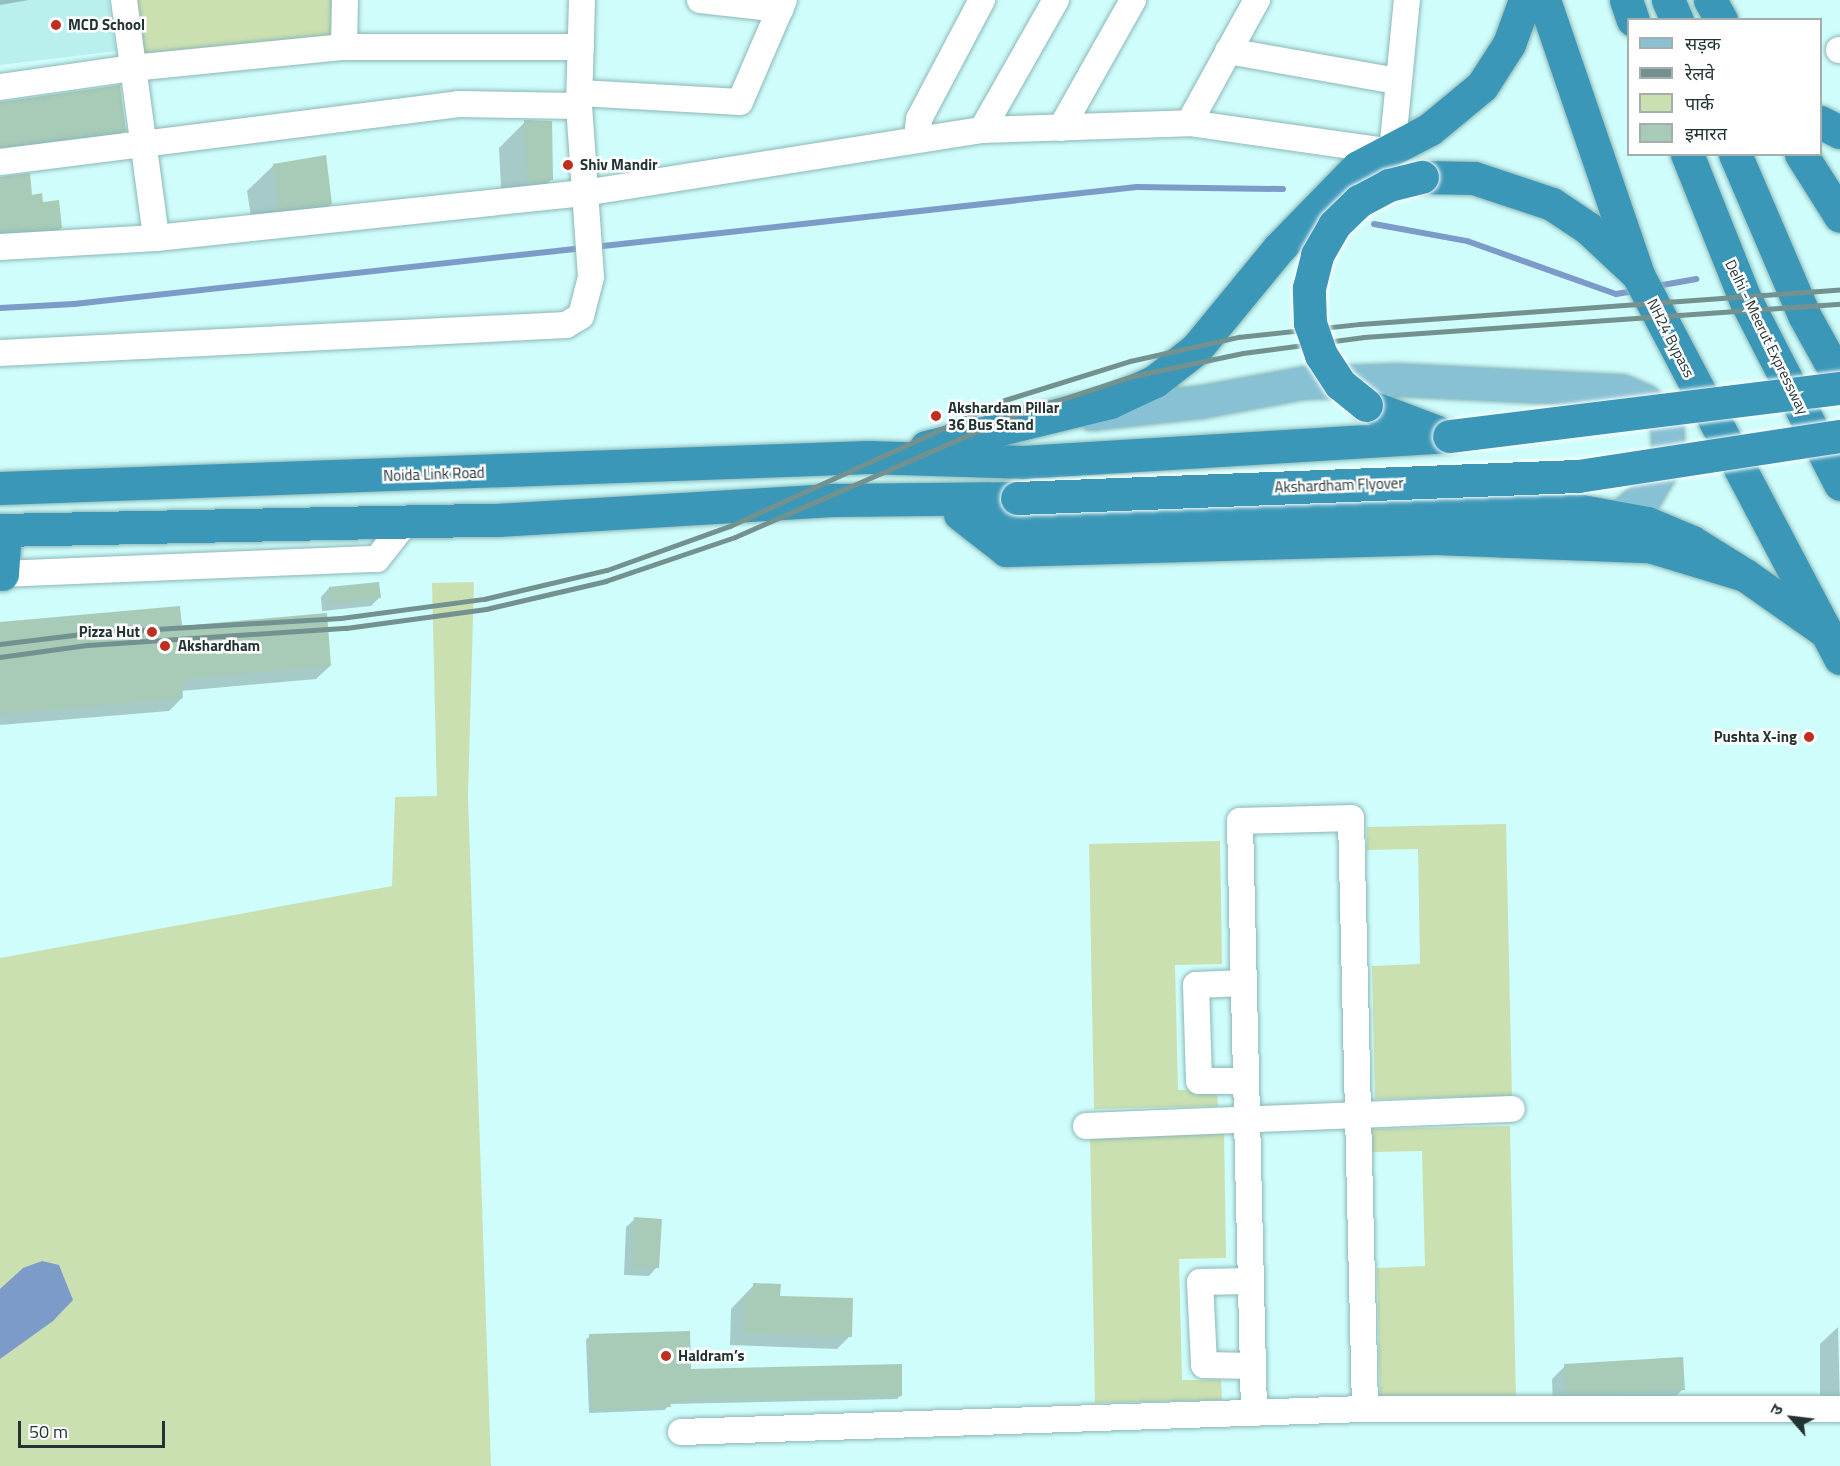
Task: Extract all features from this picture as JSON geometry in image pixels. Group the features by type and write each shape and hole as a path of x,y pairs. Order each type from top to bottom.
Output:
{"highway":[{"path":"868,457 1110,402 1155,381 1196,349 1325,199 1358,167 1392,152 1458,110 1482,86 1509,44 1525,0"},
{"name":"NH24 Bypass","path":"1544,0 1638,275 1834,646"},
{"path":"1626,0 1633,18"},
{"path":"1668,0 1676,18"},
{"path":"1710,0 1720,18"},
{"path":"1822,123 1840,132"},
{"name":"Delhi - Meerut Expressway","path":"1688,156 1745,299 1840,484"},
{"path":"1736,156 1804,315 1840,380"},
{"path":"1802,156 1840,216"},
{"path":"1449,436 1366,405 1340,384 1321,355 1310,323 1309,288 1317,255 1334,225 1359,201 1389,185 1422,177 1474,178 1552,204 1588,228 1638,275"},
{"path":"868,457 1023,462 1449,436 1840,388"},
{"name":"Akshardham Flyover","path":"836,500 1017,498 1578,476 1840,436"},
{"name":"Noida Link Road","path":"0,489 868,457"},
{"path":"1,574 2,530 526,519 836,500 960,514 1030,519 1320,512 1581,511 1647,523 1692,542 1745,575 1834,646"},
{"path":"960,514 1006,550 1436,538 1649,546 1745,575"}],"main road":[{"path":"1043,419 1202,402 1305,383 1398,380 1622,391 1645,401 1666,422 1669,458 1647,495 1621,517"}],"street":[{"path":"124,0 156,238"},
{"path":"344,47 345,0"},
{"path":"0,353 566,325 581,316 591,277 585,223 580,99 582,0"},
{"path":"0,162 142,141 458,104 580,99 740,102 782,5 700,0"},
{"path":"917,138 919,119 982,0"},
{"path":"982,130 1056,0"},
{"path":"1061,128 1133,0"},
{"path":"1189,123 1257,0"},
{"path":"0,247 156,238 584,193 917,138 982,130 1189,123 1392,152 1397,81 1407,0"},
{"path":"0,87 132,68 344,47 581,46"},
{"path":"1228,51 1397,81"},
{"path":"1,574 377,559 406,522"},
{"path":"1254,1412 1249,1119 1246,1081 1240,821 1351,818 1365,1409"},
{"path":"1244,983 1196,985 1199,1082 1246,1081"},
{"path":"1086,1126 1512,1109"},
{"path":"1250,1281 1200,1282 1203,1365 1252,1366"},
{"path":"681,1432 1365,1409 1840,1409"}],"shaded area":[{"name":"MCD School","path":"0,0 108,0 116,51 0,65"},
{"path":"42,1261 59,1265 73,1300 53,1321 0,1359 0,1289 23,1268"}],"green space":[{"path":"128,0 342,0 342,45 135,62"},
{"path":"474,582 468,797 491,1466 0,1466 0,958 392,886 395,797 437,796 432,583"},
{"path":"1506,824 1512,1096 1375,1099 1372,966 1420,964 1418,849 1367,850 1367,827"},
{"path":"1220,841 1222,964 1175,965 1178,1090 1217,1089 1218,1106 1094,1109 1089,844"},
{"path":"1510,1126 1516,1398 1380,1401 1377,1268 1425,1266 1422,1151 1372,1152 1372,1129"},
{"path":"1224,1132 1226,1258 1179,1259 1182,1380 1221,1380 1222,1400 1095,1403 1090,1135"}],"building":[{"path":"120,85 126,131 0,147 0,102"},
{"path":"524,120 552,121 553,180 528,182"},
{"path":"326,155 332,204 280,210 273,164"},
{"path":"30,173 32,195 42,193 43,202 59,200 62,228 0,232 0,177"},
{"path":"379,582 381,598 330,603 329,587"},
{"name":"Akshardham","path":"180,606 182,626 327,613 331,666 182,679 183,698 0,714 0,622"},
{"path":"634,1217 662,1219 659,1268 632,1267"},
{"path":"753,1283 781,1284 780,1296 853,1298 852,1337 743,1333 744,1295 753,1295"},
{"path":"690,1331 691,1369 902,1364 902,1396 670,1401 671,1407 592,1410 589,1334"},
{"path":"1683,1357 1685,1390 1566,1394 1564,1364"}],"waterway":[{"path":"594,247 1137,187 1283,189"},
{"path":"1374,224 1467,241 1616,294 1635,291"},
{"path":"0,308 74,304 584,248"},
{"path":"1657,286 1696,279"}],"railway":[{"path":"0,644 89,633 341,618 484,599 607,570 730,526 1005,400 1130,361 1238,337 1360,324 1840,290"},
{"path":"0,657 88,645 346,628 486,609 606,581 735,537 1012,416 1133,376 1243,353 1364,337 1840,304"}],"place":[{"name":"MCD School","path":"56,25"},
{"name":"Shiv Mandir","path":"568,165"},
{"name":"Akshardam Pillar 36 Bus Stand","path":"936,416"},
{"name":"Pizza Hut","path":"152,632"},
{"name":"Akshardham","path":"165,646"},
{"name":"Pushta X-ing","path":"1809,737"},
{"name":"Haldram’s","path":"666,1356"}]}
